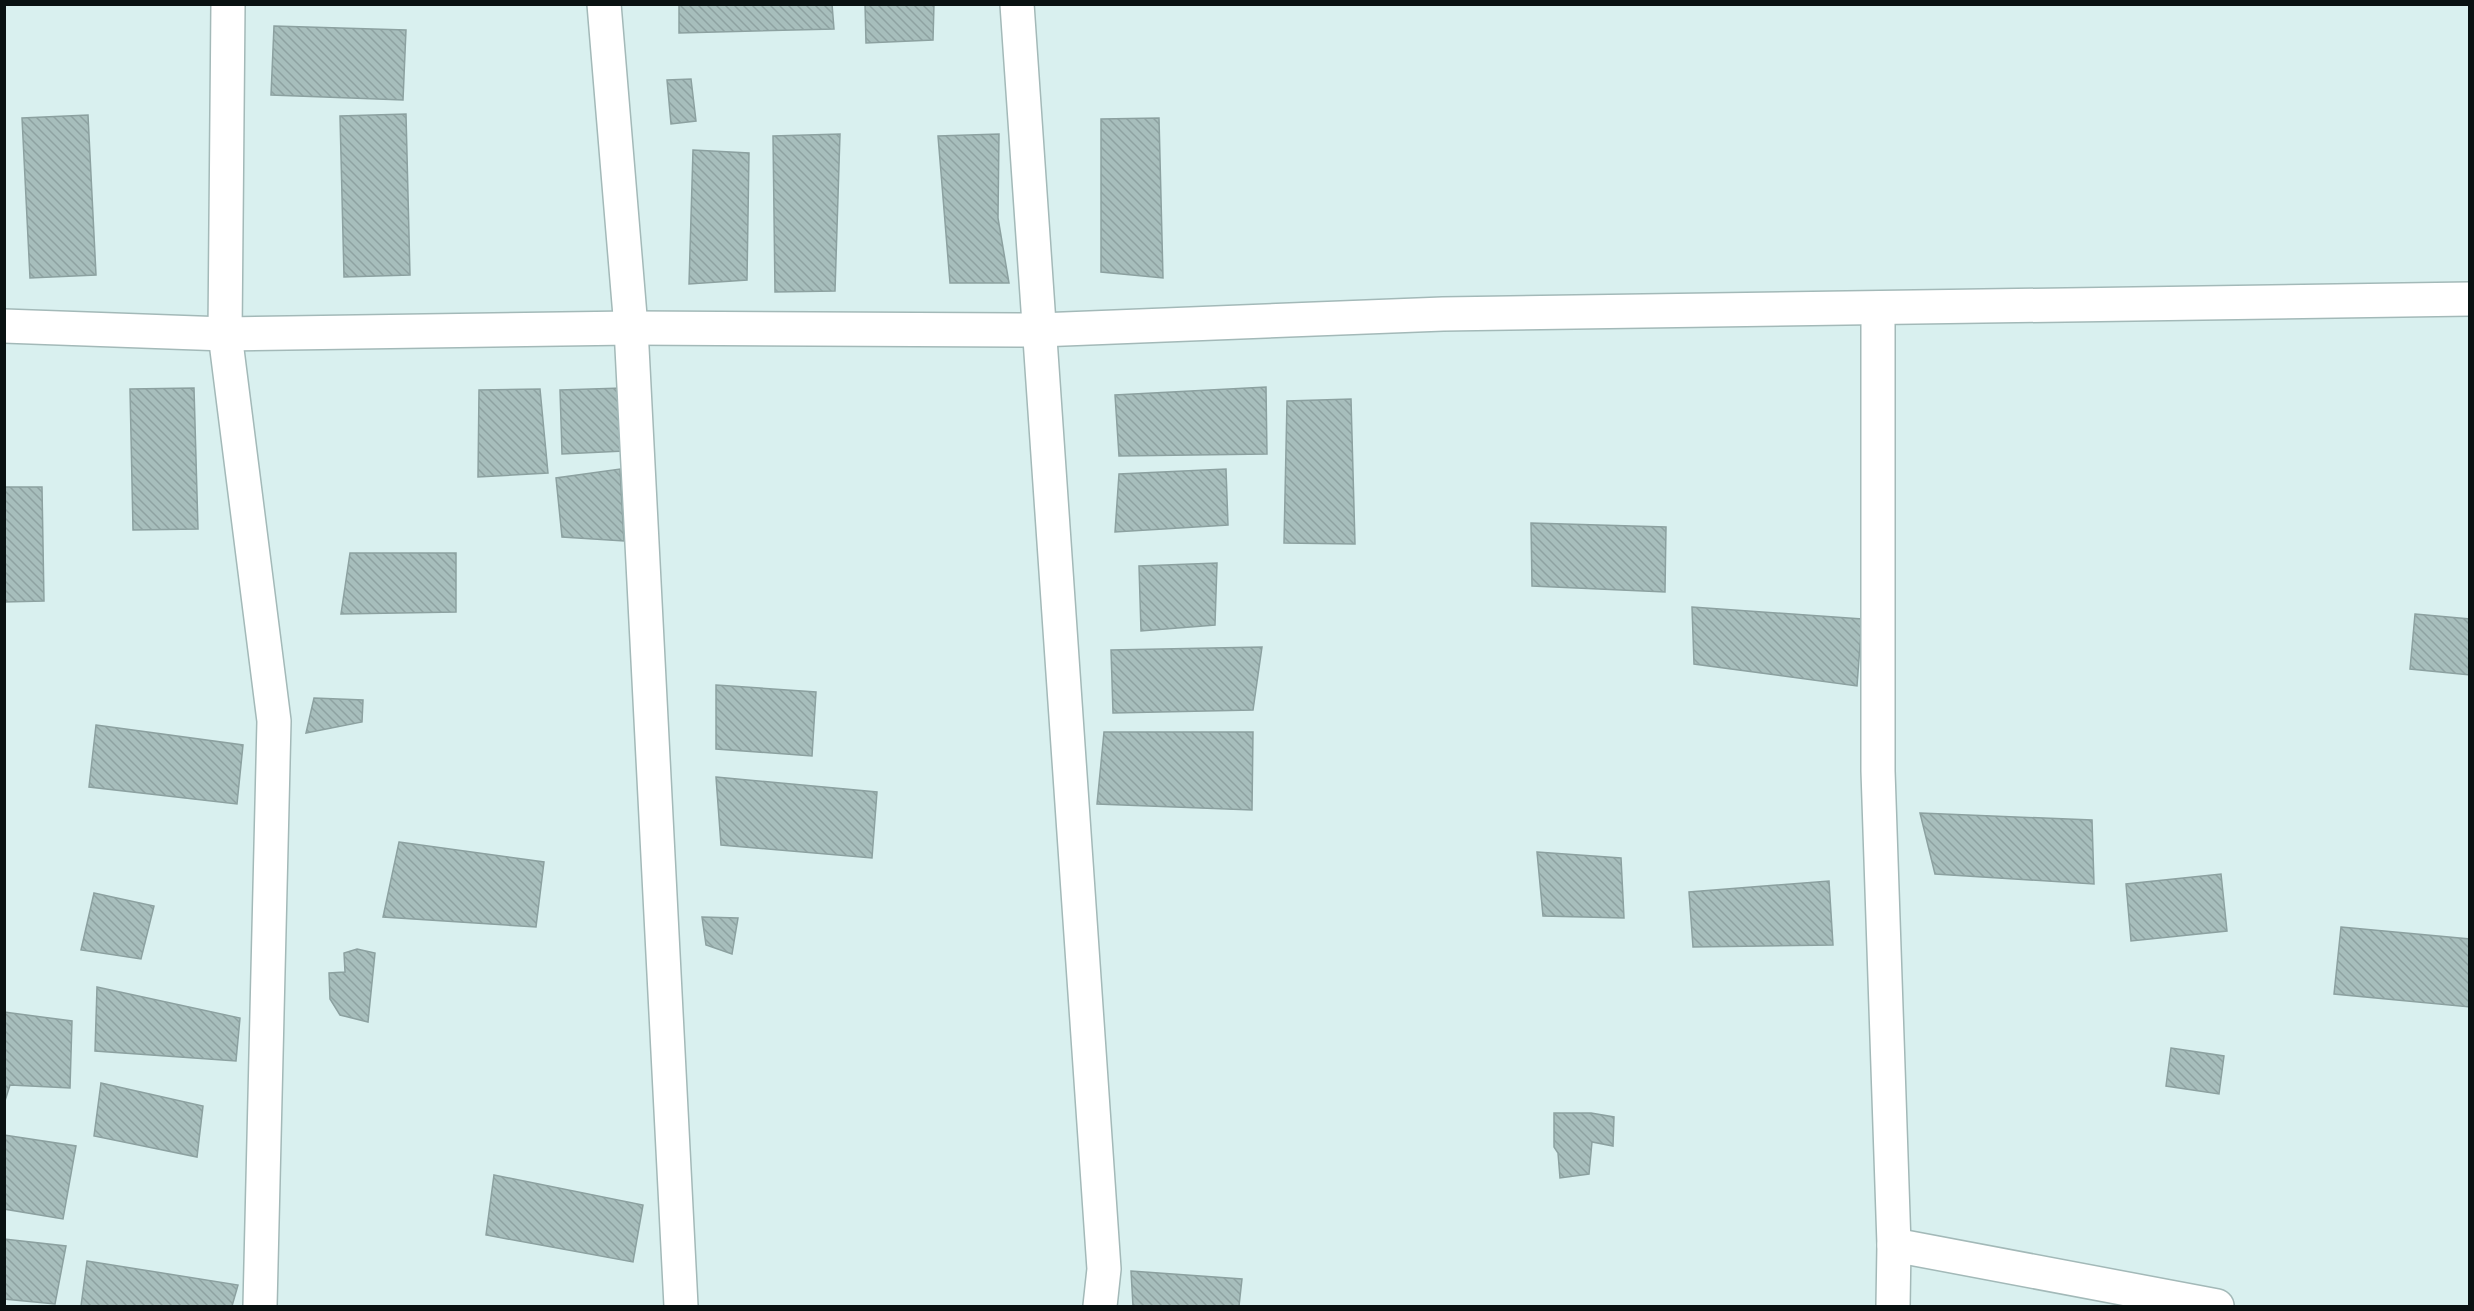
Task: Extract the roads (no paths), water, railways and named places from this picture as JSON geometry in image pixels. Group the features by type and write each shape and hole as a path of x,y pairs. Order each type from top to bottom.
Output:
{"street":[{"path":"228,4 225,334 274,721 260,1306"},
{"path":"604,4 631,328 681,1306"},
{"path":"1017,4 1104,1269 1100,1306"},
{"path":"4,326 225,334 631,328 1039,330 1443,314 2469,299"},
{"path":"1878,308 1878,771 1894,1245 1893,1306"},
{"path":"1894,1245 2217,1306"}]}
